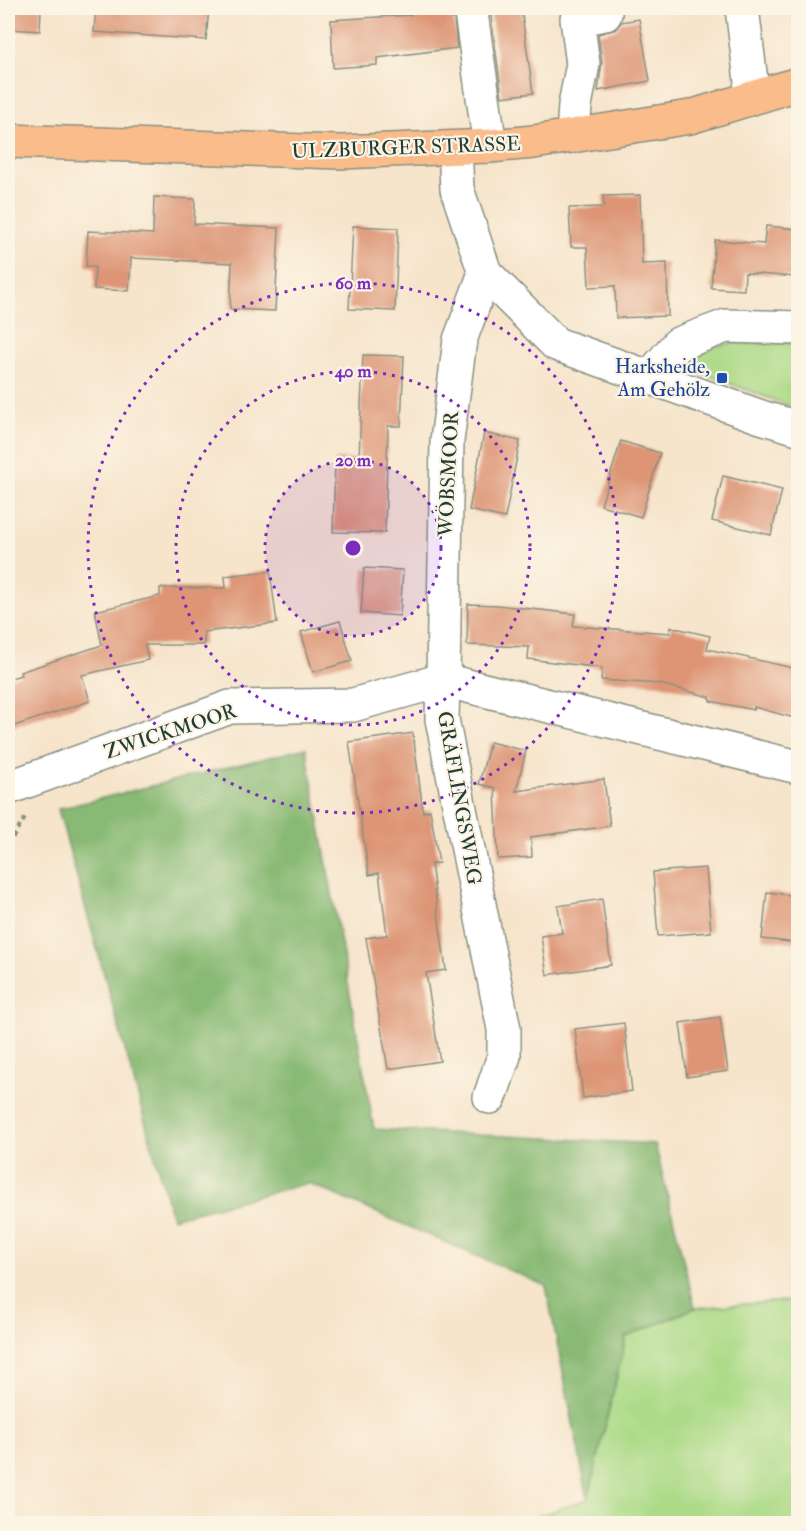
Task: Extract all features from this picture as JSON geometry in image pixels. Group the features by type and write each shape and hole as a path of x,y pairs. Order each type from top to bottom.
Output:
{"main road":[{"name":"ULZBURGER STRASSE","path":"8,141 340,152 490,146 573,136 690,117 798,84"}],"street":[{"path":"472,8 490,146"},
{"path":"741,8 751,81 749,99"},
{"path":"573,136 575,105 584,64 577,19 605,14"},
{"path":"455,148 457,189 484,273 555,344 798,428"},
{"name":"WÖBSMOOR","path":"443,680 447,441 460,340 484,273"},
{"path":"651,376 678,344 726,326 798,328"},
{"name":"GRÄFLINGSWEG","path":"490,1097 504,1056 504,1029 442,719 443,680 798,767"},
{"name":"ZWICKMOOR","path":"8,788 230,707 353,705 443,680"}],"green space":[{"path":"735,343 798,343 798,409 697,371 698,356 714,346"},
{"path":"306,748 374,1129 655,1144 695,1308 626,1337 588,1499 546,1286 308,1183 172,1218 58,809"},
{"path":"798,1300 798,1523 516,1524 588,1499 626,1337 695,1308"}],"building":[{"path":"8,8 41,8 40,31 8,29"},
{"path":"96,8 209,8 206,40 94,32"},
{"path":"453,8 457,48 377,58 377,65 333,68 331,20 411,15 411,12"},
{"path":"490,8 521,8 533,93 502,97"},
{"path":"639,19 650,81 598,91 602,62 598,34 617,29 621,22"},
{"path":"640,195 642,264 667,263 668,316 616,318 615,286 589,287 587,247 571,247 569,208 604,207 603,196"},
{"path":"154,197 195,199 194,224 279,228 275,311 230,309 232,263 131,258 129,291 94,289 95,267 86,266 88,231 153,234"},
{"path":"353,226 398,228 395,311 349,309"},
{"path":"766,226 798,229 795,277 745,273 744,290 711,288 715,240 764,244"},
{"path":"363,355 404,356 401,426 388,426 385,533 333,532 335,459 359,459"},
{"path":"484,433 520,441 505,518 469,510"},
{"path":"621,441 660,453 641,517 601,505"},
{"path":"723,476 782,490 771,535 712,521"},
{"path":"364,568 403,570 400,616 361,613"},
{"path":"270,571 277,623 204,632 204,645 145,645 148,660 82,675 90,701 8,728 8,679 21,675 20,672 102,645 95,611 160,596 160,588 226,588 225,576"},
{"path":"468,604 575,614 573,626 670,633 671,627 710,636 707,649 798,669 798,719 754,707 754,710 710,701 710,697 660,684 601,680 602,668 528,659 529,647 467,645"},
{"path":"340,621 352,661 313,672 301,632"},
{"path":"413,733 423,812 430,810 439,863 431,864 446,970 426,973 440,1061 388,1069 366,938 387,935 379,873 369,875 349,742"},
{"path":"490,742 526,751 516,791 604,779 610,826 531,837 532,857 498,859 495,788 479,784"},
{"path":"706,868 711,932 658,936 653,872"},
{"path":"767,892 798,896 798,943 762,939"},
{"path":"602,899 611,965 547,975 541,936 562,933 558,906"},
{"path":"720,1017 728,1071 687,1077 680,1023"},
{"path":"624,1023 632,1091 583,1098 575,1029"}],"place":[{"name":"Harksheide, Am Gehölz","path":"722,378"}]}
